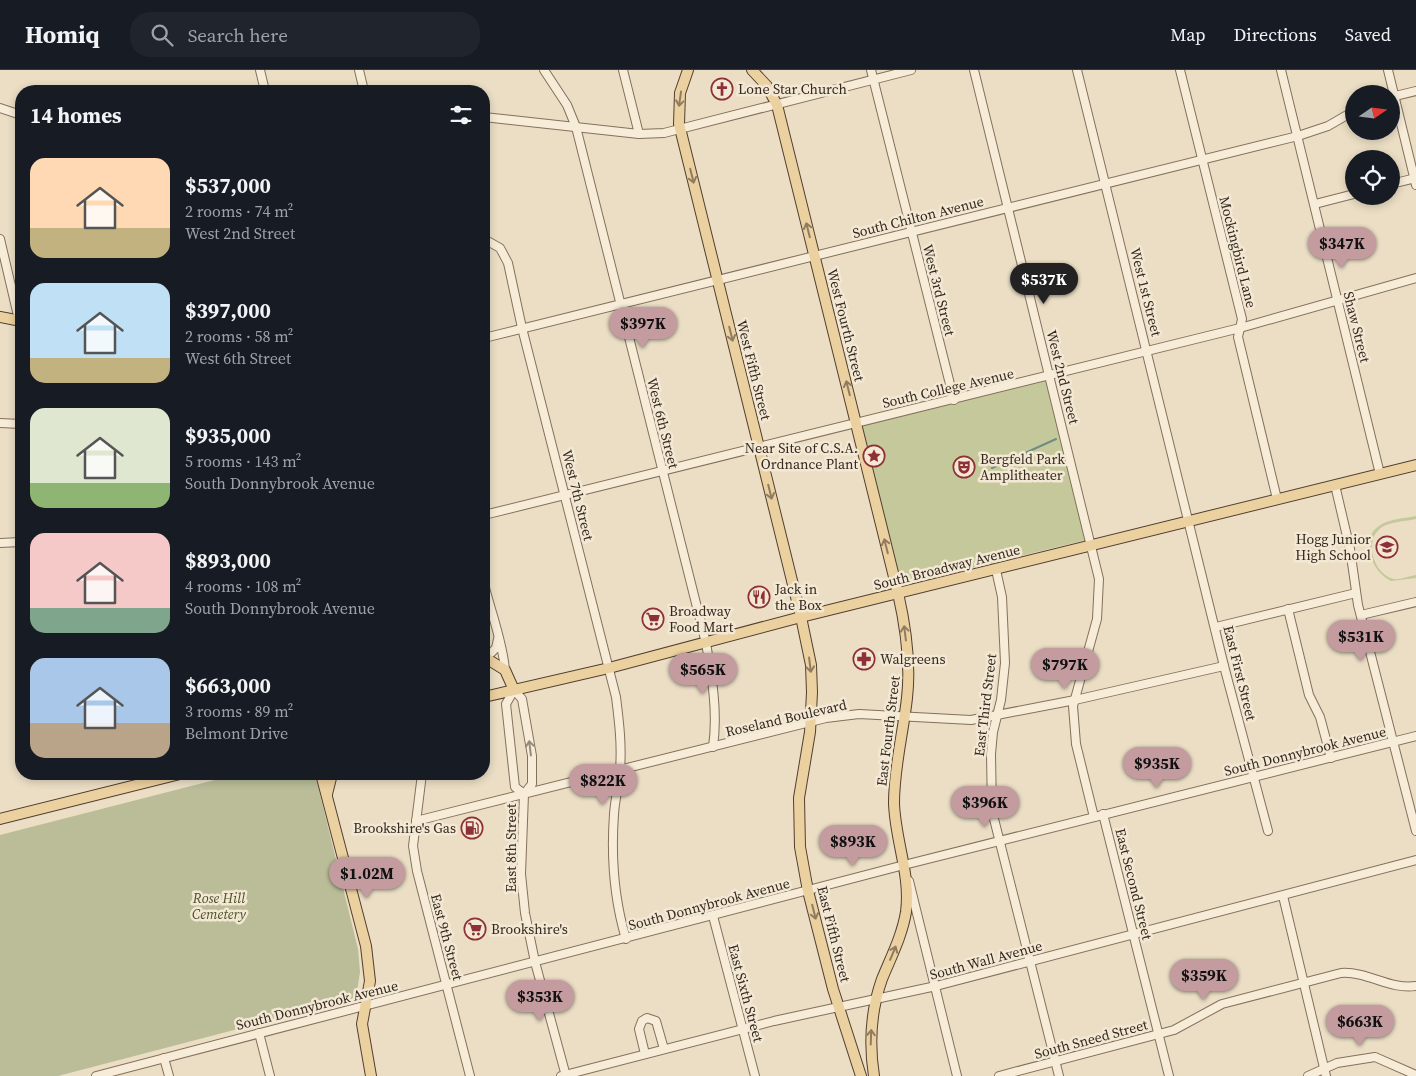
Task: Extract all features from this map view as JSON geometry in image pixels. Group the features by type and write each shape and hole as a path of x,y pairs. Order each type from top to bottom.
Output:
{"main road":[{"name":"West Fifth Street","path":"688,70 680,93 678,110 680,129 801,617"},
{"name":"West Fourth Street","path":"752,70 767,86 777,105 898,593"},
{"path":"0,317 15,320"},
{"name":"South Broadway Avenue","path":"490,696 609,668 801,617 1416,465"},
{"name":"East Fourth Street","path":"876,999 903,926 907,904 905,869 895,816 894,794 897,753 905,717 908,688 908,658 898,593"},
{"name":"East Fifth Street","path":"801,617 811,665 810,722 801,780 798,818 801,855 808,891 838,1007 861,1076"},
{"path":"490,661 505,670 514,690"},
{"path":"0,819 156,780"},
{"path":"323,780 366,946 370,981 365,1006 363,1038 371,1076"},
{"path":"327,795 331,780"},
{"path":"874,1076 871,1038 876,999"}],"street":[{"path":"260,70 264,85"},
{"path":"359,70 363,85"},
{"name":"West 6th Street","path":"544,70 567,105 576,127 706,643 715,705 716,730 713,747"},
{"path":"623,70 639,134"},
{"name":"West 3rd Street","path":"871,70 954,400"},
{"path":"490,118 639,134 680,129 911,70"},
{"name":"West 2nd Street","path":"974,70 1092,545"},
{"name":"West 1st Street","path":"1077,70 1189,520"},
{"name":"Mockingbird Lane","path":"1180,70 1242,319 1238,337 1277,499"},
{"name":"Shaw Street","path":"1282,70 1380,474"},
{"path":"1388,70 1391,85"},
{"path":"1400,94 1416,91"},
{"path":"0,108 15,113"},
{"name":"South Chilton Avenue","path":"490,336 1298,136 1328,126 1345,116"},
{"path":"1400,123 1415,180 1400,182"},
{"path":"1316,204 1345,196"},
{"path":"0,239 15,300"},
{"name":"West 7th Street","path":"490,241 494,243 505,255 609,668 620,724 620,770 614,812 613,850 617,901 626,939"},
{"name":"South College Avenue","path":"490,514 1240,328 1416,278"},
{"path":"0,423 15,424"},
{"path":"1335,485 1350,549 1361,616 1416,831"},
{"name":"East First Street","path":"1189,520 1224,666 1268,831"},
{"path":"0,543 15,542"},
{"path":"1092,545 1099,579 1099,610 1075,700 1076,744 1094,817"},
{"name":"East Third Street","path":"996,570 1002,596 1005,636 1003,682 993,732 990,785 992,811 1059,1076"},
{"path":"1216,627 1356,592"},
{"path":"1361,616 1416,602"},
{"path":"490,608 498,639 504,653 505,670"},
{"path":"1288,608 1310,695 1322,723 1331,758"},
{"path":"490,653 496,648 498,639"},
{"name":"Roseland Boulevard","path":"416,821 810,722 859,714 971,720 1075,700 1224,666"},
{"name":"East 8th Street","path":"524,794 515,787 506,704 514,690 522,699 532,756 532,784 524,794 522,886 535,962 564,1075"},
{"name":"South Donnybrook Avenue","path":"96,1076 808,891 905,869 1000,841 1103,814 1416,736"},
{"name":"East 9th Street","path":"421,780 413,846 417,871 470,1076"},
{"name":"East Second Street","path":"1103,814 1169,1076"},
{"name":"South Wall Avenue","path":"564,1075 743,1029 936,986 1416,860"},
{"name":"East Fourth Street","path":"905,869 936,986 957,1076"},
{"path":"1283,896 1325,1072"},
{"name":"East Sixth Street","path":"713,916 755,1076"},
{"name":"South Sneed Street","path":"999,1076 1185,1026 1222,1004 1303,982 1351,972 1359,973 1392,986 1416,986"},
{"path":"645,1054 639,1029 642,1021 647,1018 656,1021 664,1049"},
{"path":"258,1033 270,1076"},
{"path":"1308,1076 1325,1072 1338,1063 1375,1057 1416,1075"},
{"path":"164,1058 169,1076"}],"green space":[{"path":"1047,380 1086,540 902,585 862,426"},
{"path":"1416,516 1416,519 1385,525 1376,533 1373,540 1373,556 1380,570 1386,576 1396,579 1416,575 1416,578 1391,581 1384,577 1373,562 1370,554 1370,537 1374,530 1386,522"},
{"name":"Rose Hill Cemetery","path":"215,780 316,780 358,949 360,972 356,998 58,1076 0,1076 0,835"}],"waterway":[{"path":"992,468 1056,439"}],"place":[{"name":"Lone Star Church","path":"722,89"},
{"name":"Near Site of C.S.A. Ordnance Plant","path":"874,456"},
{"name":"Bergfeld Park Amplitheater","path":"964,467"},
{"name":"Hogg Junior High School","path":"1387,547"},
{"name":"Jack in the Box","path":"759,597"},
{"name":"Broadway Food Mart","path":"653,619"},
{"name":"Walgreens","path":"864,659"},
{"name":"Brookshire's Gas","path":"472,828"},
{"name":"Brookshire's","path":"475,929"}]}
